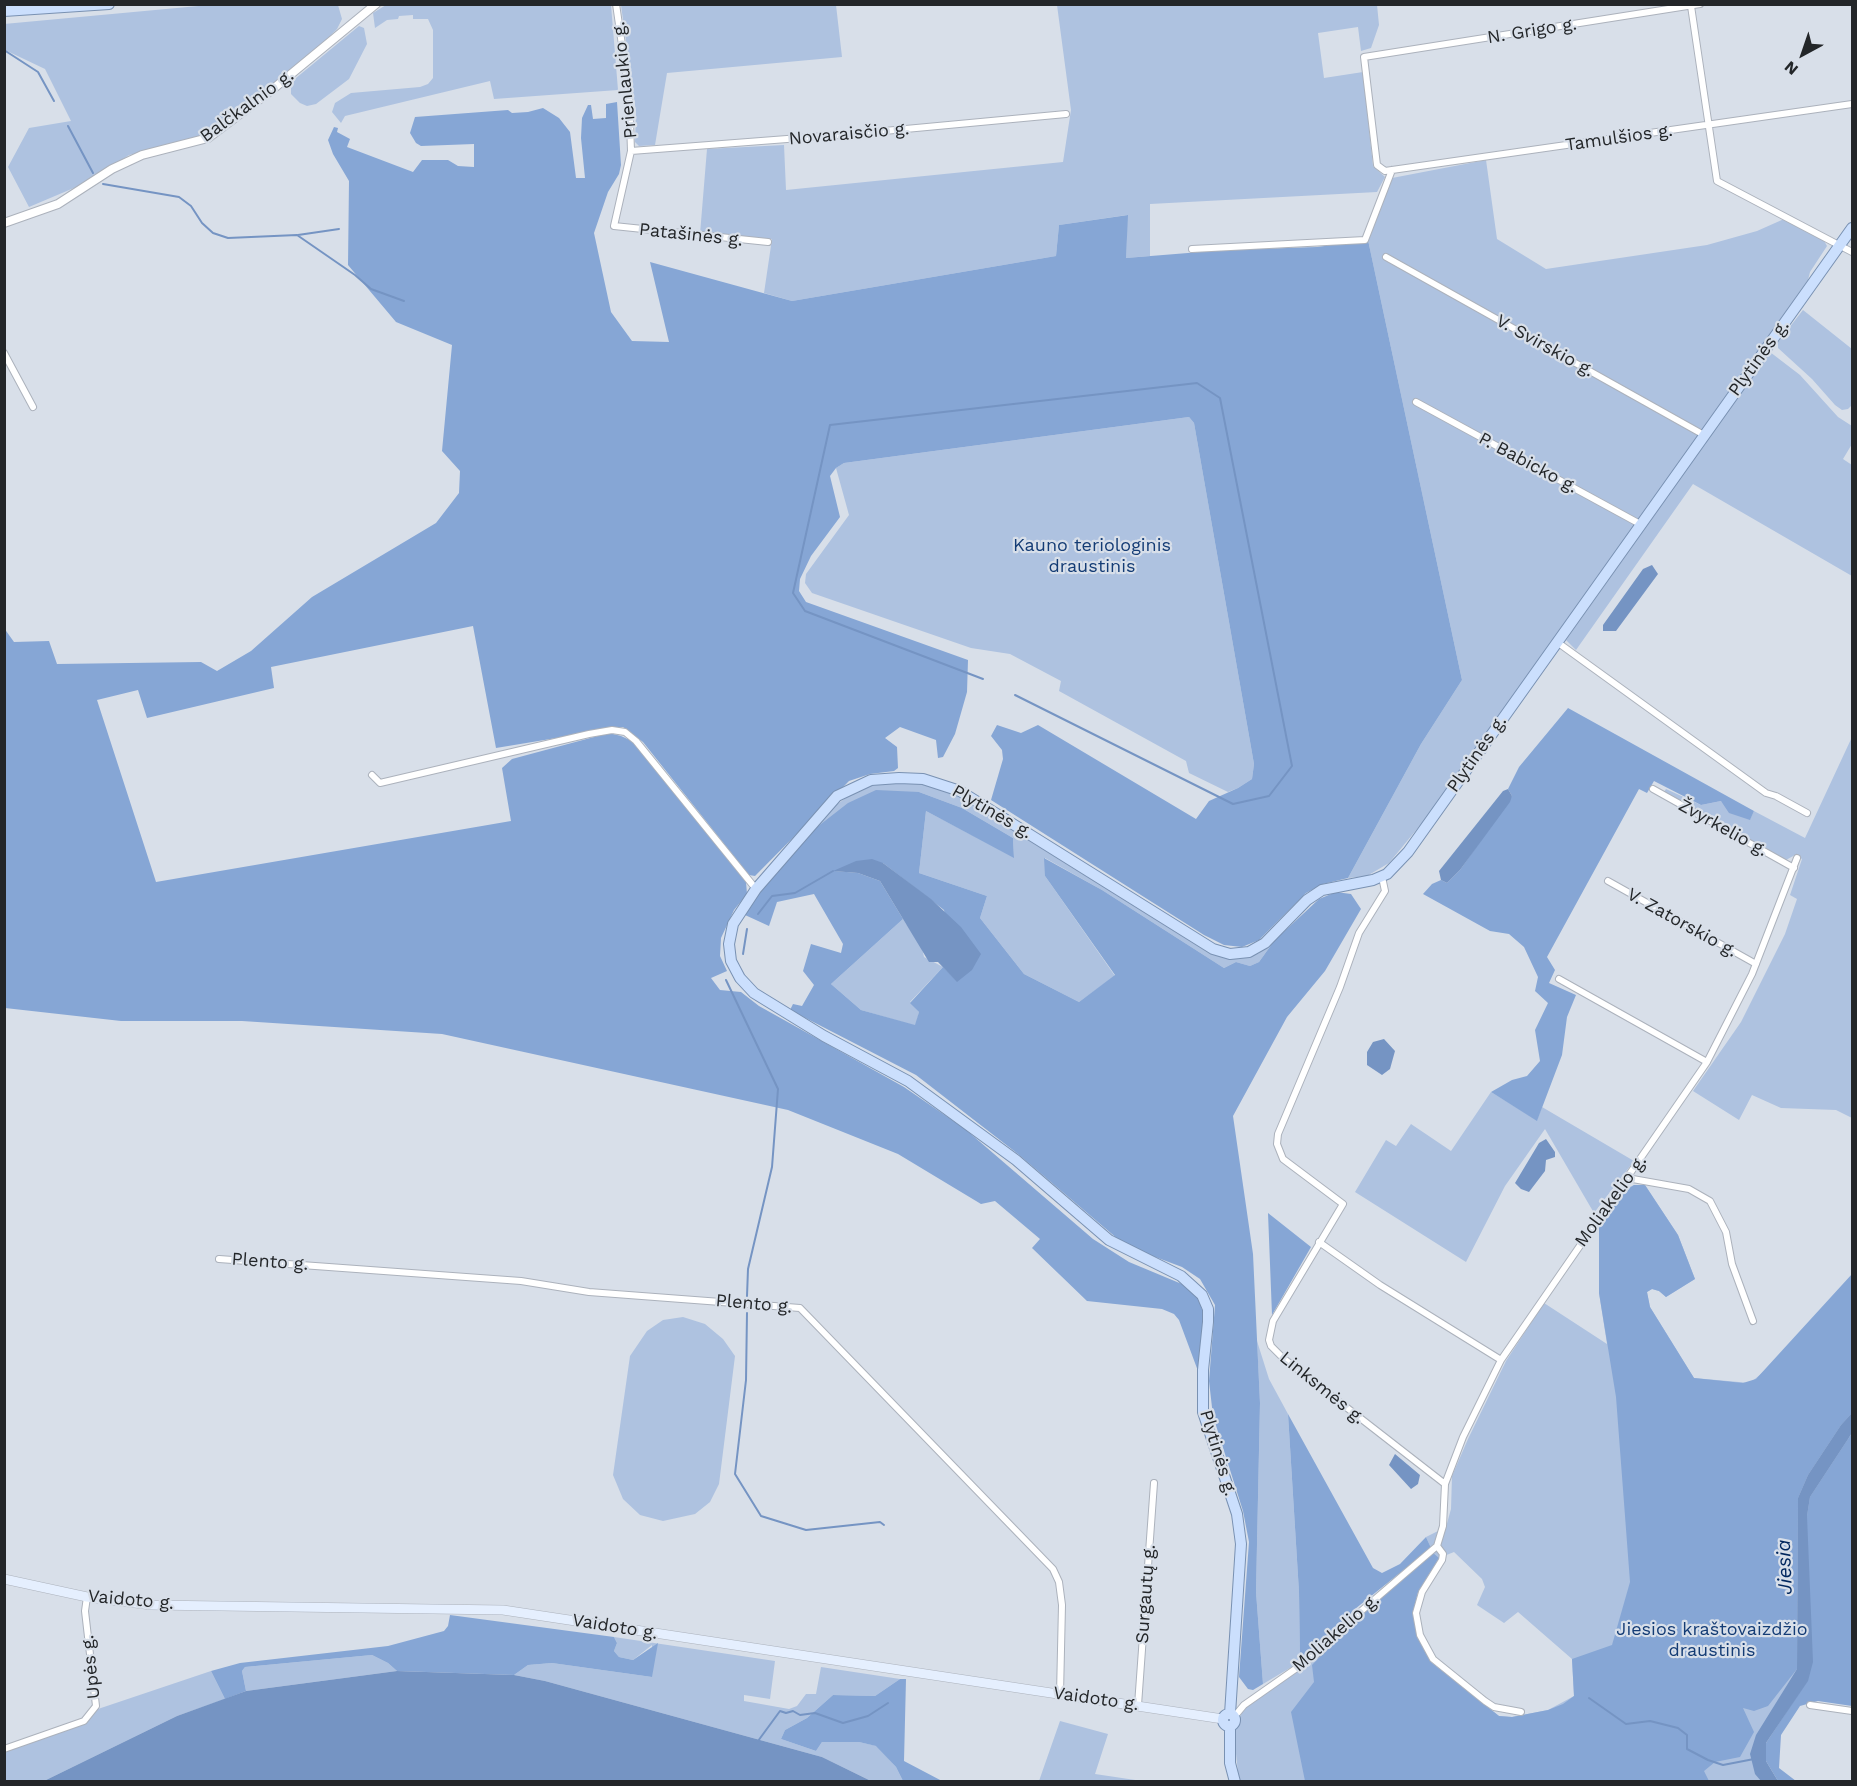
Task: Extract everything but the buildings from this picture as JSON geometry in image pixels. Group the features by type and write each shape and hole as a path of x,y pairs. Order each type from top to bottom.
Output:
{"main road":[{"path":"4,11 110,4"},
{"name":"Plytinės g.","path":"1235,1782 1230,1763 1229,1719 1241,1544 1237,1514 1203,1412 1203,1370 1208,1309 1202,1294 1181,1276 1109,1240 1016,1160 908,1081 824,1036 754,993 735,970 729,944 736,918 756,889 837,796 871,780 899,778 934,782 960,791 1213,949 1230,954 1243,954 1260,947 1307,900 1322,890 1382,877 1407,852 1852,228"},
{"name":"Vaidoto g.","path":"4,1579 87,1597 151,1605 503,1610 1229,1719"}],"street":[{"name":"Balčkalnio g.","path":"4,223 58,204 112,170 142,155 208,138 273,89 376,4"},
{"name":"Prienlaukio g.","path":"614,226 631,150 629,93 616,4"},
{"name":"N. Grigo g.","path":"1389,171 1377,165 1364,57 1700,4"},
{"path":"1691,6 1717,181 1852,252"},
{"name":"Tamulšios g.","path":"1389,171 1852,104"},
{"name":"Novaraisčio g.","path":"631,150 852,134 1066,114"},
{"path":"1192,249 1365,240 1389,171"},
{"name":"Patašinės g.","path":"614,226 768,242"},
{"name":"V. Svirskio g.","path":"1386,256 1704,435"},
{"path":"4,353 33,407"},
{"name":"P. Babicko g.","path":"1416,402 1640,524"},
{"path":"1557,642 1766,793 1807,813"},
{"path":"372,775 380,783 589,734 612,730 625,732 636,741 756,889"},
{"name":"Žvyrkelio g.","path":"1653,789 1794,867"},
{"name":"Moliakelio g.","path":"1229,1719 1244,1705 1321,1651 1346,1624 1437,1546 1443,1526 1445,1484 1463,1437 1501,1360 1707,1062 1741,999 1797,858"},
{"name":"Linksmės g.","path":"1382,877 1385,891 1359,933 1336,998 1281,1123 1277,1144 1279,1153 1290,1167 1343,1204 1273,1321 1269,1340 1271,1346 1291,1365 1445,1484"},
{"name":"V. Zatorskio g.","path":"1608,881 1756,964"},
{"path":"1559,979 1707,1062"},
{"path":"1627,1178 1689,1189 1710,1201 1726,1232 1732,1264 1753,1321"},
{"path":"1319,1242 1380,1285 1501,1360"},
{"name":"Plento g.","path":"219,1258 521,1281 599,1293 732,1301 800,1308 1053,1569 1059,1582 1062,1605 1060,1694"},
{"name":"Surgautų g.","path":"1138,1706 1154,1483"},
{"name":"Moliakelio g.","path":"1437,1546 1443,1554 1442,1560 1422,1592 1416,1613 1420,1635 1433,1659 1485,1701 1510,1711 1521,1712"},
{"name":"Upės g.","path":"4,1749 84,1721 96,1706 85,1611 87,1597"},
{"path":"1810,1704 1852,1711"}],"green space":[{"path":"220,4 338,5 342,19 337,29 325,41 212,133 193,141 129,155 88,182 29,207 8,167 29,128 71,121 45,69 5,50 4,24"},
{"path":"386,5 611,5 618,90 494,99 490,81 345,116 341,123 332,112 335,103 351,93 420,87 428,84 433,78 433,30 428,19 413,19 413,15 399,16 398,19 387,20 375,28 373,13"},
{"path":"621,5 836,5 842,57 667,73 655,145 639,146 635,142 636,112"},
{"path":"1057,5 1377,5 1379,25 1371,48 1361,51 1358,27 1318,33 1324,78 1363,72 1373,166 1385,177 1377,192 1150,204 1150,256 1126,258 1127,215 1059,225 1056,256 792,301 764,293 772,239 700,234 707,149 784,145 786,190 1063,162 1071,110"},
{"path":"359,26 364,28 367,44 349,79 316,104 307,106 300,103 291,94 291,86 296,78"},
{"path":"617,102 621,165 619,174 608,192 594,233 611,312 632,341 669,342 650,262 792,301 1056,256 1059,225 1128,215 1126,258 1225,250 1317,247 1368,240 1462,680 1421,744 1348,878 1323,884 1306,893 1259,940 1242,947 1224,945 1204,935 991,800 1003,759 1002,750 991,736 997,725 1021,733 1038,725 1196,819 1209,801 1252,779 1254,764 1194,423 1189,417 844,463 836,468 830,476 840,517 811,556 800,579 799,591 806,602 968,660 967,692 955,734 943,757 938,758 936,740 900,727 885,738 897,747 898,768 894,771 870,774 849,781 755,876 749,875 643,742 623,727 496,748 473,626 271,667 274,688 147,718 138,690 97,700 156,882 511,821 502,768 512,759 609,733 634,742 746,882 747,894 734,910 721,938 720,956 727,971 711,978 720,990 741,992 759,1006 904,1087 965,1129 1093,1239 1129,1262 1189,1287 1199,1300 1205,1319 1198,1371 1179,1320 1174,1314 1162,1309 1087,1301 1032,1248 1040,1239 995,1201 981,1204 898,1154 788,1110 442,1034 242,1021 121,1021 5,1008 4,628 14,642 49,641 57,664 201,662 217,671 251,651 312,597 436,523 459,493 460,471 442,451 452,345 396,322 348,265 349,181 333,154 328,140 334,127 338,128 337,132 350,139 347,147 413,172 422,160 448,160 458,166 474,167 474,144 421,146 416,143 410,133 415,117 508,110 512,113 528,112 543,108 559,118 570,132 576,178 585,178 581,138 582,118 588,105 591,105 593,119 606,118 606,104"},
{"path":"1486,160 1497,239 1546,269 1707,245 1757,231 1784,219 1823,239 1827,246 1810,272 1808,280 1431,812 1389,863 1367,876 1348,878 1421,744 1462,680 1368,240 1392,178"},
{"path":"1803,310 1852,349 1852,405 1848,409 1842,410 1835,405 1812,379 1778,348 1778,342"},
{"path":"1770,352 1800,375 1838,417 1852,426 1852,444 1843,459 1852,465 1852,576 1693,484 1576,650 1566,640"},
{"name":"Kauno teriologinis draustinis","path":"1189,417 1194,423 1254,764 1252,779 1238,788 1228,792 1189,773 1186,761 1059,691 1061,681 1010,654 971,648 812,593 805,583 806,574 849,515 836,468 844,463"},
{"path":"1568,708 1754,811 1750,820 1729,813 1721,801 1701,805 1654,781 1647,793 1639,789 1547,957 1555,970 1549,983 1576,995 1567,1017 1562,1055 1537,1121 1491,1092 1512,1080 1527,1076 1540,1061 1535,1030 1548,1003 1535,991 1538,977 1524,947 1509,934 1490,931 1423,894 1432,884 1441,880 1447,883 1460,870 1512,796 1508,789 1519,767"},
{"path":"1852,737 1852,1118 1836,1110 1781,1108 1752,1095 1739,1120 1693,1091 1741,1022 1785,934 1797,899 1790,895 1802,859 1795,855 1786,860 1664,792 1666,789 1701,805 1721,801 1750,819 1754,811 1805,838"},
{"path":"893,783 920,784 953,793 1206,951 1227,958 1245,958 1259,953 1274,941 1259,962 1250,966 1236,962 1224,968 1102,890 1045,858 1045,876 1115,976 1079,1002 1024,974 980,918 987,896 919,873 926,811 1014,857 1013,838 962,808 919,792 812,831 836,805 861,787"},
{"path":"876,790 919,792 962,808 1013,838 1014,858 926,811 919,873 987,896 980,918 1024,974 1079,1002 1115,975 1045,876 1044,858 1102,890 1224,968 1236,962 1250,966 1259,962 1274,941 1319,899 1336,892 1351,894 1361,909 1325,971 1287,1017 1233,1116 1253,1254 1260,1403 1256,1592 1263,1684 1253,1690 1248,1689 1239,1677 1249,1542 1243,1511 1213,1416 1209,1381 1215,1305 1200,1279 1182,1267 1126,1246 1018,1154 916,1075 790,1010 793,1004 802,1006 814,985 803,971 811,944 841,953 843,944 814,894 777,902 769,926 745,915 758,894 812,831 848,803","holes":["883,863 944,910 957,981 943,967 910,1003 919,1012 915,1025 861,1010 831,984 903,919 880,881 858,873 835,871"]},
{"path":"903,919 922,948 924,957 943,967 910,1002 919,1012 916,1026 861,1010 831,984"},
{"path":"1491,1092 1537,1120 1542,1107 1634,1161 1594,1213 1545,1129 1505,1186 1466,1262 1355,1192 1386,1140 1396,1146 1411,1124 1451,1151"},
{"name":"Jiesios kraštovaizdžio draustinis","path":"1634,1185 1645,1185 1678,1235 1695,1279 1666,1297 1652,1289 1647,1292 1650,1307 1694,1378 1750,1383 1852,1298 1852,1421 1807,1656 1759,1746 1771,1781 1239,1781 1236,1729 1244,1705 1321,1651 1346,1624 1433,1553 1426,1537 1446,1527 1451,1509 1452,1476 1468,1439 1506,1361 1544,1303 1607,1344 1599,1293 1625,1189","holes":["1454,1552 1482,1579 1485,1587 1477,1605 1504,1623 1518,1612 1572,1659 1574,1696 1548,1710 1512,1717 1499,1716 1431,1662 1417,1636 1413,1613 1418,1592 1439,1558"]},
{"name":"Jiesios kraštovaizdžio draustinis","path":"1634,1185 1645,1185 1678,1235 1695,1279 1666,1297 1652,1289 1647,1292 1650,1307 1694,1378 1743,1383 1756,1379 1852,1274 1852,1413 1841,1425 1808,1475 1798,1498 1797,1669 1768,1706 1754,1711 1743,1708 1754,1732 1740,1757 1715,1762 1704,1771 1709,1781 1305,1781 1291,1712 1314,1682 1312,1665 1355,1621 1433,1553 1439,1558 1418,1592 1413,1612 1417,1636 1431,1662 1499,1716 1512,1717 1548,1710 1563,1704 1574,1696 1572,1659 1612,1645 1630,1582 1616,1397 1599,1293 1599,1221 1614,1199"},
{"path":"1268,1213 1311,1247 1272,1315"},
{"path":"683,1317 705,1324 723,1339 735,1356 719,1484 710,1502 695,1514 663,1521 640,1515 623,1499 613,1475 630,1356 647,1331 663,1320"},
{"path":"1257,1341 1269,1379 1288,1414 1299,1592 1300,1662 1263,1684 1256,1592 1260,1403"},
{"path":"1288,1414 1373,1568 1382,1573 1400,1564 1426,1537 1431,1548 1355,1609 1318,1648 1300,1662 1299,1592"},
{"path":"1852,1433 1852,1706 1818,1701 1800,1706 1781,1735 1779,1768 1796,1781 1778,1781 1766,1761 1766,1743 1807,1681 1807,1516 1810,1497"},
{"path":"450,1615 614,1637 617,1643 614,1651 619,1657 633,1660 658,1643 652,1677 552,1663 528,1665 514,1675 397,1671 388,1663 372,1655 245,1667 242,1671 246,1691 225,1699 211,1671 240,1663 388,1646 444,1631 448,1626"},
{"path":"614,1637 775,1661 770,1699 744,1695 744,1701 789,1709 797,1706 806,1694 816,1694 821,1667 900,1679 875,1696 833,1695 807,1718 785,1730 781,1739 816,1751 822,1742 859,1742 877,1746 896,1767 903,1781 871,1781 822,1757 545,1681 514,1675 528,1665 552,1663 652,1677 652,1645 633,1660 619,1657 614,1651 617,1643"},
{"path":"372,1655 388,1663 397,1671 246,1691 242,1671 245,1667"},
{"path":"211,1671 225,1699 177,1716 44,1781 5,1781 4,1752 84,1724 98,1709"},
{"path":"900,1679 906,1679 904,1761 942,1781 903,1781 896,1767 876,1746 859,1742 822,1742 816,1751 781,1739 785,1730 807,1718 833,1695 875,1696"},
{"path":"1060,1721 1108,1734 1095,1774 1142,1781 1039,1781"}],"shaded area":[{"path":"1652,565 1658,574 1616,631 1603,631 1603,625 1643,569"},
{"path":"1508,789 1512,796 1510,802 1460,870 1447,883 1441,880 1439,871 1503,791"},
{"path":"872,859 883,863 931,899 961,927 981,954 972,970 957,982 938,962 929,962 880,881 858,873 833,871 856,861"},
{"path":"1384,1039 1395,1051 1390,1069 1382,1075 1367,1065 1367,1052 1373,1042"},
{"path":"1546,1139 1555,1152 1555,1157 1546,1160 1545,1171 1529,1192 1521,1189 1515,1183 1539,1143"},
{"path":"1852,1413 1852,1433 1810,1497 1807,1516 1813,1662 1808,1681 1766,1743 1766,1761 1778,1781 1761,1781 1755,1774 1750,1754 1756,1735 1797,1669 1798,1498 1808,1475 1841,1425"},
{"path":"1395,1454 1420,1475 1418,1484 1411,1489 1389,1465"},
{"path":"397,1671 514,1675 545,1681 822,1757 871,1781 44,1781 177,1716 246,1691"}],"waterway":[{"path":"4,50 38,72 54,101"},
{"path":"68,126 93,173"},
{"path":"103,184 179,197 191,206 202,223 213,233 228,238 297,235 355,275 371,289 404,301"},
{"path":"298,235 339,229"},
{"path":"983,679 805,611 793,593 830,425 1197,383 1220,398 1292,766 1269,796 1233,804 1015,695"},
{"path":"758,914 772,896 795,893 833,871"},
{"path":"743,954 747,929"},
{"path":"726,980 778,1089 772,1167 748,1269 747,1296"},
{"path":"747,1313 746,1380 735,1474 761,1516 806,1530 880,1522 884,1525"},
{"path":"1589,1698 1626,1724 1650,1721 1678,1728 1687,1735 1687,1749 1708,1760 1723,1765 1754,1759"},
{"path":"758,1741 780,1711 786,1713 793,1711 800,1715 815,1713 843,1723 868,1716 888,1703"}],"water label":[{"name":"Jiesia","path":"1785,1567"}]}
